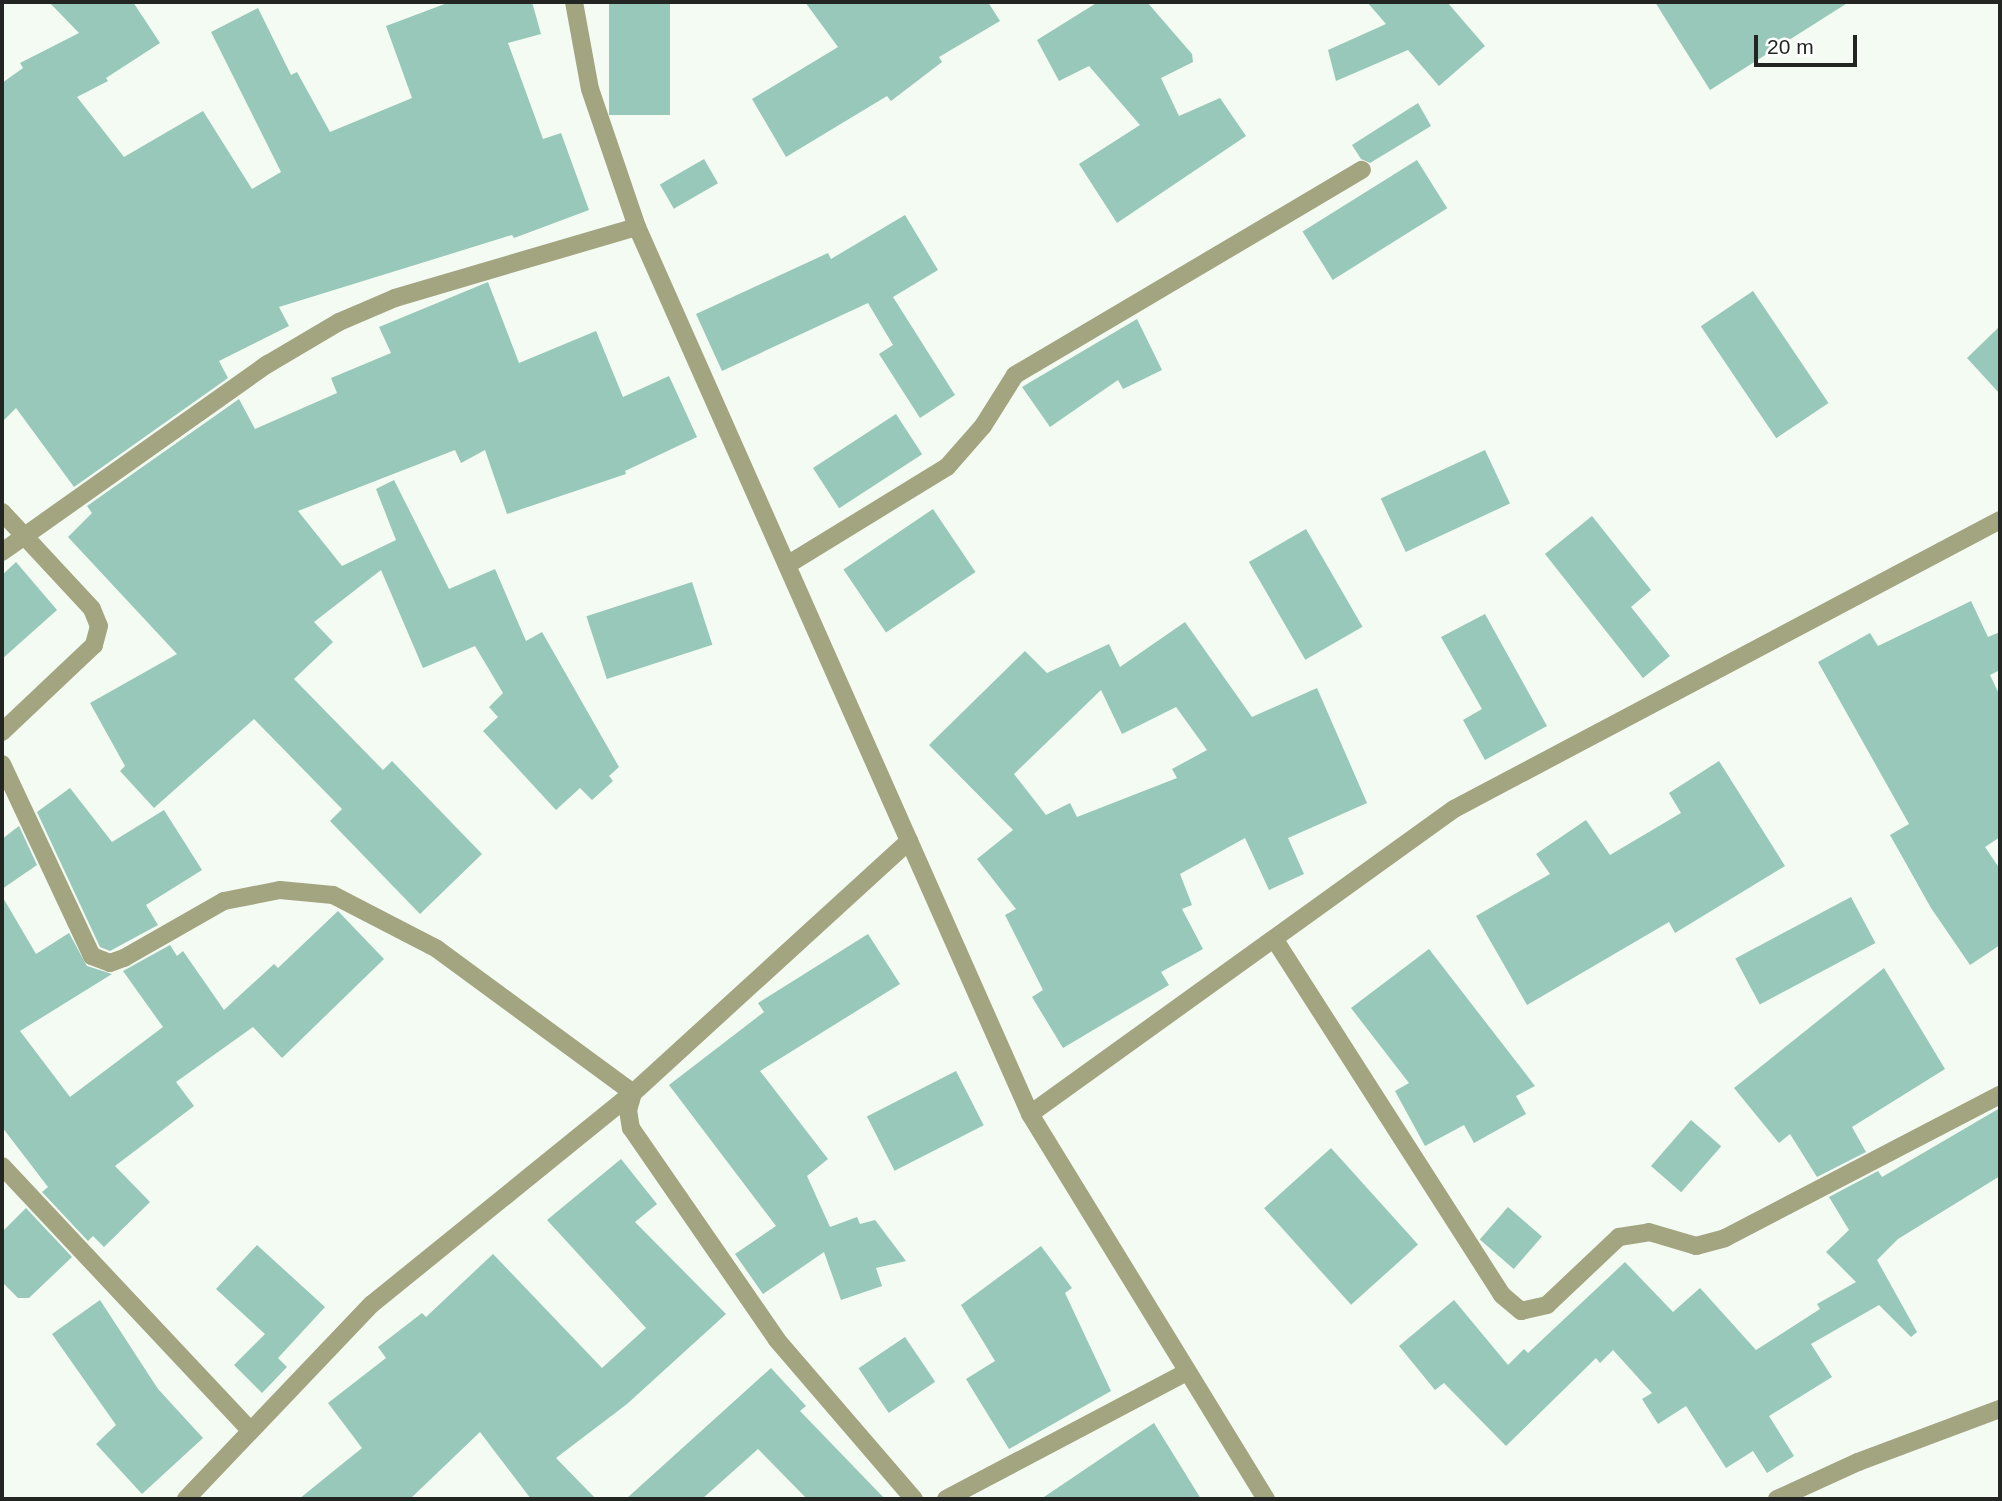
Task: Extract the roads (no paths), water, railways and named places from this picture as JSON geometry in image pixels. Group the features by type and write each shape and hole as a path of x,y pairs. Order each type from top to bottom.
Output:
{"street":[{"path":"574,2 590,89 637,227 1030,1114 1266,1499"},
{"path":"787,565 947,467 983,426 1015,375 1362,170"},
{"path":"2,552 268,364 338,322 395,298 637,227"},
{"path":"2,512 92,609 99,626 94,645 2,732"},
{"path":"1030,1114 1454,809 2000,520"},
{"path":"2,764 92,956 110,963 124,958 224,901 279,890 333,895 437,949 633,1093"},
{"path":"186,1499 372,1304 633,1093 909,841"},
{"path":"1275,940 1502,1295 1521,1311 1547,1305 1619,1237 1649,1232 1696,1246 1725,1238 2000,1095"},
{"path":"633,1093 628,1110 631,1128 769,1329 914,1499"},
{"path":"3,1171 250,1430"},
{"path":"946,1499 1187,1372"},
{"path":"1777,1499 1858,1462 2000,1409"}]}
